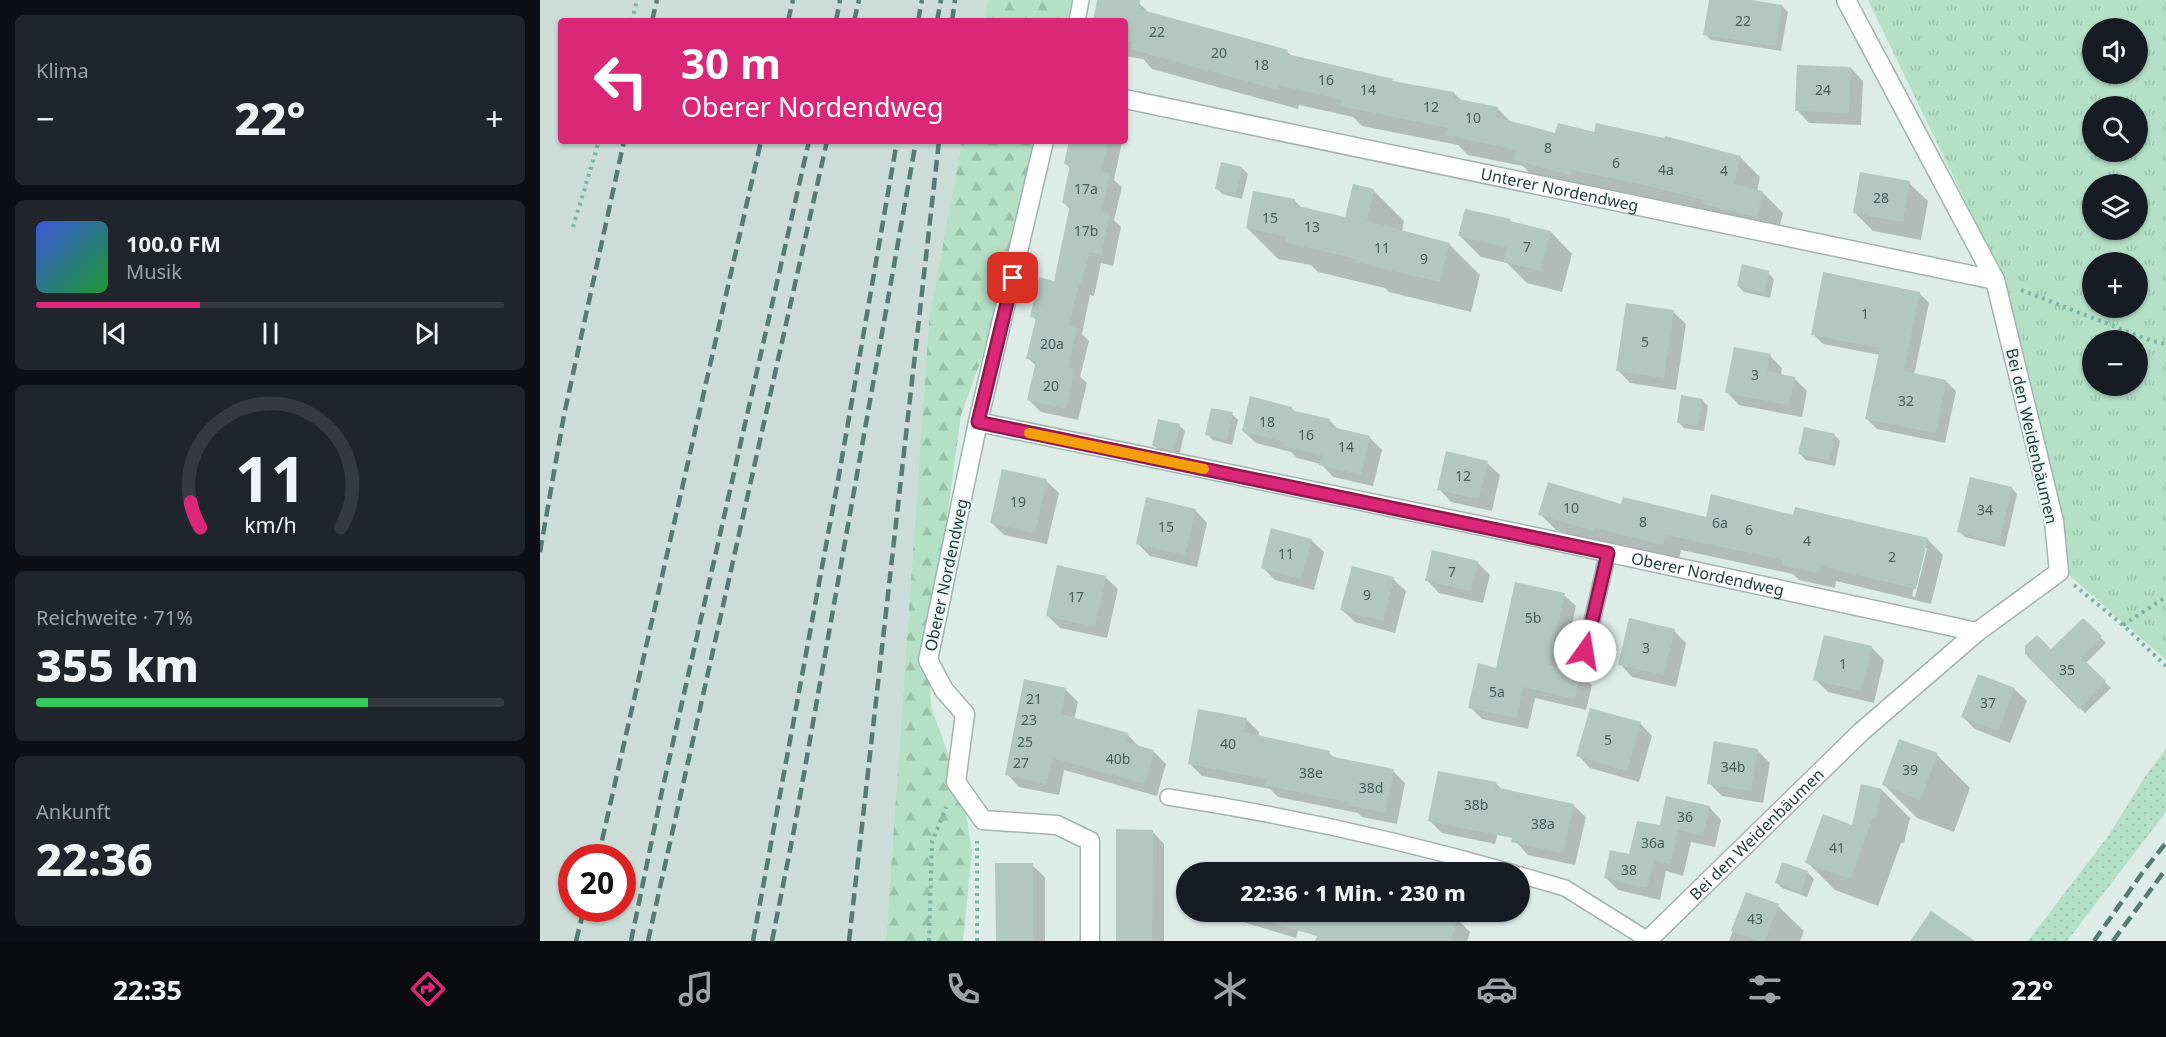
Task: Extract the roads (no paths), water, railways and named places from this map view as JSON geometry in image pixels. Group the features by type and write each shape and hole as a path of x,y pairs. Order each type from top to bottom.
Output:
{"street":[{"name":"Bei den Weidenbäumen","path":"1647,940 1861,732 1977,632 2059,572 2054,521 1995,280 1846,0"},
{"name":"Unterer Nordendweg","path":"1128,100 1995,280"},
{"name":"Oberer Nordendweg","path":"1043,144 978,422 928,660 944,690 965,714 956,782 982,820 1057,825 1090,841 1090,941"},
{"name":"Oberer Nordendweg","path":"978,422 1977,632"}],"lane":[{"path":"1078,18 1081,0"},
{"path":"1585,651 1608,553"},
{"path":"1168,796 1245,809 1433,850 1475,862"},
{"path":"1530,878 1565,888 1647,940"}],"railway":[{"path":"653,18 657,0"},
{"path":"789,18 793,0"},
{"path":"837,18 840,0"},
{"path":"855,18 859,0"},
{"path":"919,18 922,0"},
{"path":"938,18 941,0"},
{"path":"952,18 955,0"},
{"path":"540,552 564,415 623,144"},
{"path":"601,844 760,144"},
{"path":"631,941 662,791 808,144"},
{"path":"648,941 826,144"},
{"path":"753,941 839,475 896,144"},
{"path":"772,941 794,830 915,144"},
{"path":"849,941 939,144"},
{"path":"2094,941 2166,843"},
{"path":"2113,941 2166,869"},
{"path":"576,941 581,922"}]}
